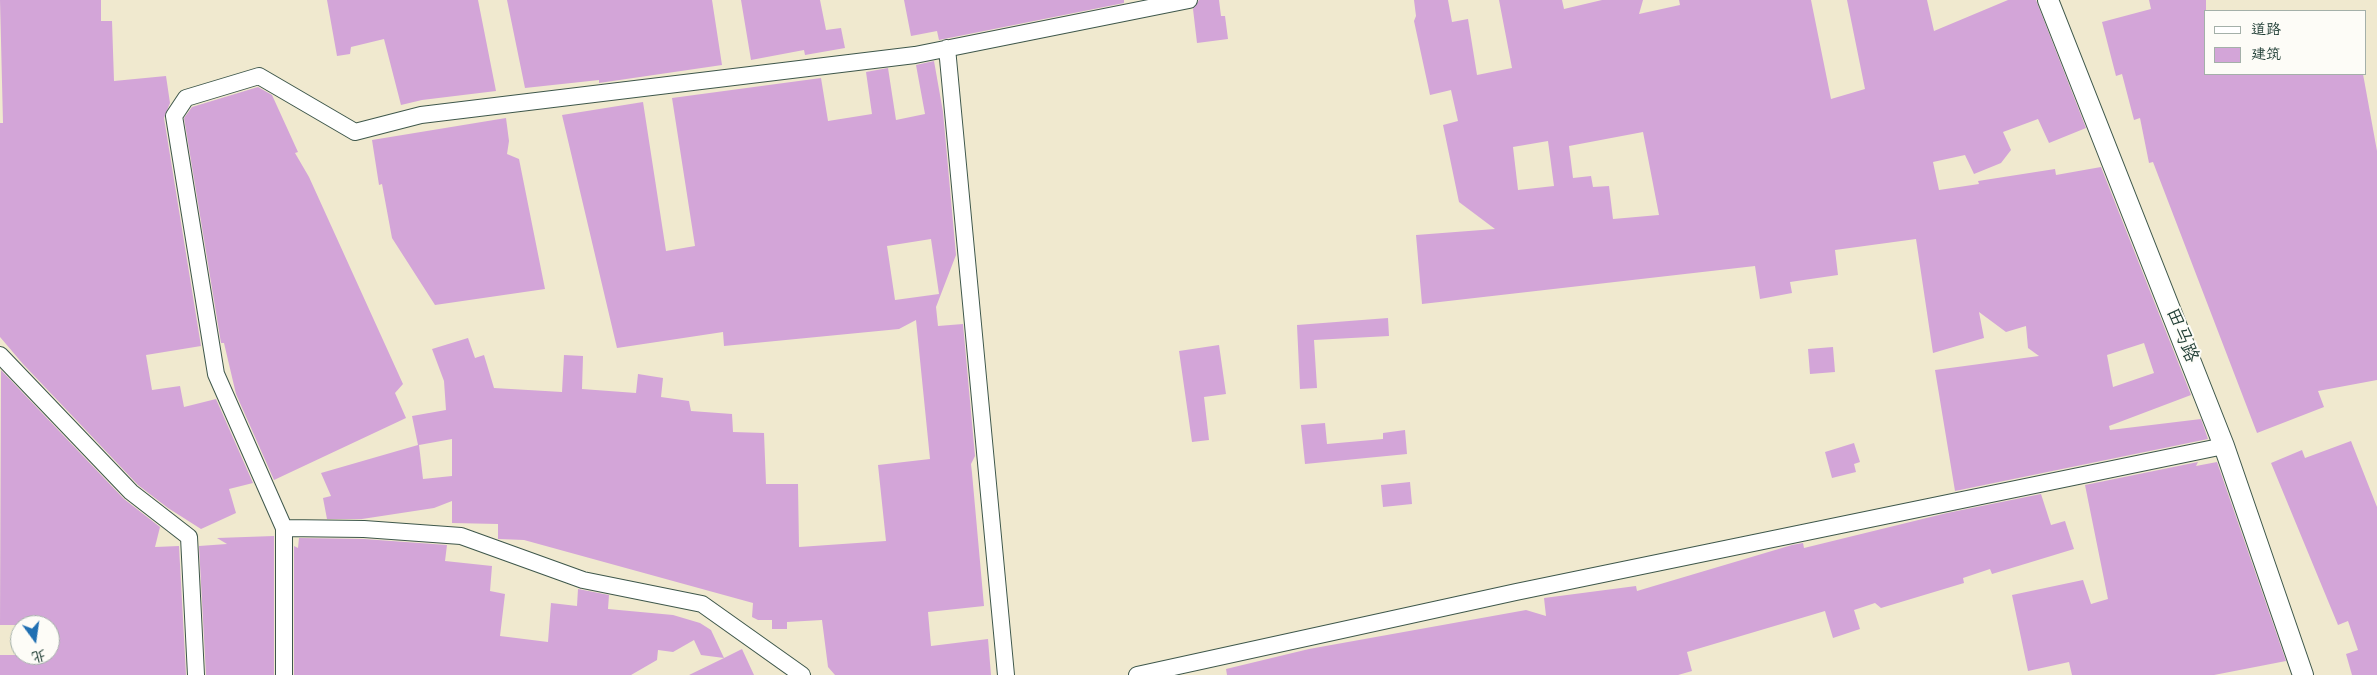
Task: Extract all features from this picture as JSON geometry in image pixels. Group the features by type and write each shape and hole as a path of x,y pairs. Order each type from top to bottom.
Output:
{"street":[{"path":"284,675 284,528 216,374 174,116 186,98 259,76 355,132 421,115 895,57 1188,0"},
{"name":"田马路","path":"2048,0 2224,446 2303,675"},
{"path":"948,48 1006,675"},
{"path":"0,356 131,492 189,537 196,675"},
{"path":"1137,675 1516,592 2224,446"},
{"path":"284,528 364,530 461,536 584,580 702,604 802,675"}],"building":[{"path":"0,0 101,0 101,21 112,21 114,81 166,76 170,103 164,118 201,346 146,355 152,390 180,386 184,407 216,399 253,483 229,489 236,513 201,529 168,508 138,485 23,364 0,337 0,123 3,123"},
{"path":"327,0 478,0 496,91 422,100 401,105 384,39 351,47 350,54 337,56"},
{"path":"507,0 712,0 722,65 599,83 599,80 525,88"},
{"path":"741,0 820,0 826,30 841,28 845,48 805,55 804,50 751,60"},
{"path":"904,0 1124,0 1124,3 939,40 937,31 911,36"},
{"path":"1199,0 1219,0 1221,16 1225,16 1228,39 1197,43 1193,9"},
{"path":"1414,0 1448,0 1452,22 1468,19 1477,75 1512,68 1499,0 1562,0 1564,9 1602,0 1643,0 1639,14 1680,5 1679,0 1811,0 1831,99 1865,89 1847,0 1927,0 1934,31 2008,0 2036,0 2086,128 2049,143 2038,119 2003,132 2011,150 2001,163 1974,174 1965,155 1933,162 1939,190 1979,184 1978,181 2055,169 2056,175 2101,167 2191,395 2109,426 2110,430 2201,419 2208,439 1955,491 1935,370 2039,356 2028,348 2026,326 2006,332 1979,312 1984,338 1933,353 1916,239 1835,250 1838,275 1790,282 1792,293 1760,299 1755,266 1422,304 1416,235 1495,229 1459,202 1443,125 1458,121 1451,90 1430,95 1414,21 1416,16","holes":["1643,132 1659,215 1613,219 1609,186 1593,187 1591,176 1573,178 1569,146","1548,141 1554,186 1518,190 1513,147","2144,343 2154,373 2113,387 2107,355"]},
{"path":"2149,0 2206,0 2206,10 2204,10 2204,75 2363,75 2377,151 2377,380 2318,391 2324,407 2257,433 2153,162 2149,163 2140,118 2134,120 2122,74 2116,76 2102,22 2151,9"},
{"path":"934,61 943,112 956,255 936,307 938,326 963,324 975,456 971,464 984,606 928,612 931,646 988,639 991,675 835,675 828,667 822,620 787,622 787,629 772,629 772,620 758,620 752,617 753,603 524,540 498,539 498,524 452,523 452,501 434,508 362,519 327,519 323,498 331,496 321,473 418,445 412,416 446,410 444,381 432,349 468,338 475,358 484,355 494,388 562,392 564,355 583,356 582,389 636,393 638,374 663,378 661,397 689,401 691,411 732,414 733,432 764,433 766,484 798,484 799,547 886,541 878,465 930,459 916,320 899,329 724,346 723,332 617,348 562,115 643,102 666,251 695,246 672,98 821,78 828,121 872,114 866,72 888,68 896,120 925,114 916,65","holes":["931,239 939,294 895,300 887,246","452,439 452,476 423,479 419,445"]},
{"path":"258,87 272,95 298,152 295,153 309,177 403,384 395,393 406,418 274,480 236,394 224,343 221,343 184,118 192,107"},
{"path":"506,118 509,141 507,154 519,159 545,289 435,305 392,238 382,184 379,185 372,140"},
{"path":"1388,318 1389,336 1314,340 1317,388 1300,389 1297,325"},
{"path":"1219,345 1226,394 1204,397 1209,440 1192,442 1179,351"},
{"path":"1833,347 1835,372 1810,374 1808,349"},
{"path":"1,370 124,499 160,527 155,547 179,546 186,675 0,675 0,655 10,655 10,665 60,665 60,615 10,615 10,625 0,625"},
{"path":"1325,423 1327,444 1383,439 1383,433 1405,430 1407,454 1305,464 1301,425"},
{"path":"2351,441 2377,507 2377,675 2352,675 2346,654 2358,650 2348,621 2338,625 2271,463 2302,450 2305,458"},
{"path":"1854,443 1860,462 1854,464 1856,472 1832,478 1825,452"},
{"path":"2198,462 2196,466 2217,462 2286,661 2214,675 2072,675 2069,662 2028,671 2012,595 2083,580 2091,604 2108,599 2085,485"},
{"path":"1410,482 1412,504 1383,507 1381,485"},
{"path":"2041,494 2051,525 2065,521 2074,549 1992,574 1990,569 1963,578 1964,583 1881,608 1875,603 1854,610 1860,629 1833,638 1825,611 1687,652 1692,671 1678,675 1227,675 1226,669 1309,649 1526,610 1546,616 1544,598 1636,586 1637,591 1792,545 1803,543 1804,548 1947,513"},
{"path":"274,536 274,675 206,675 199,546 227,544 217,538"},
{"path":"299,538 364,539 447,545 445,561 492,566 490,591 505,594 500,636 548,642 551,603 577,606 578,589 609,595 608,609 673,615 700,623 711,630 724,658 701,655 694,640 673,652 658,650 657,660 631,675 294,675 294,546 298,548"},
{"path":"742,649 754,675 689,675"}]}
